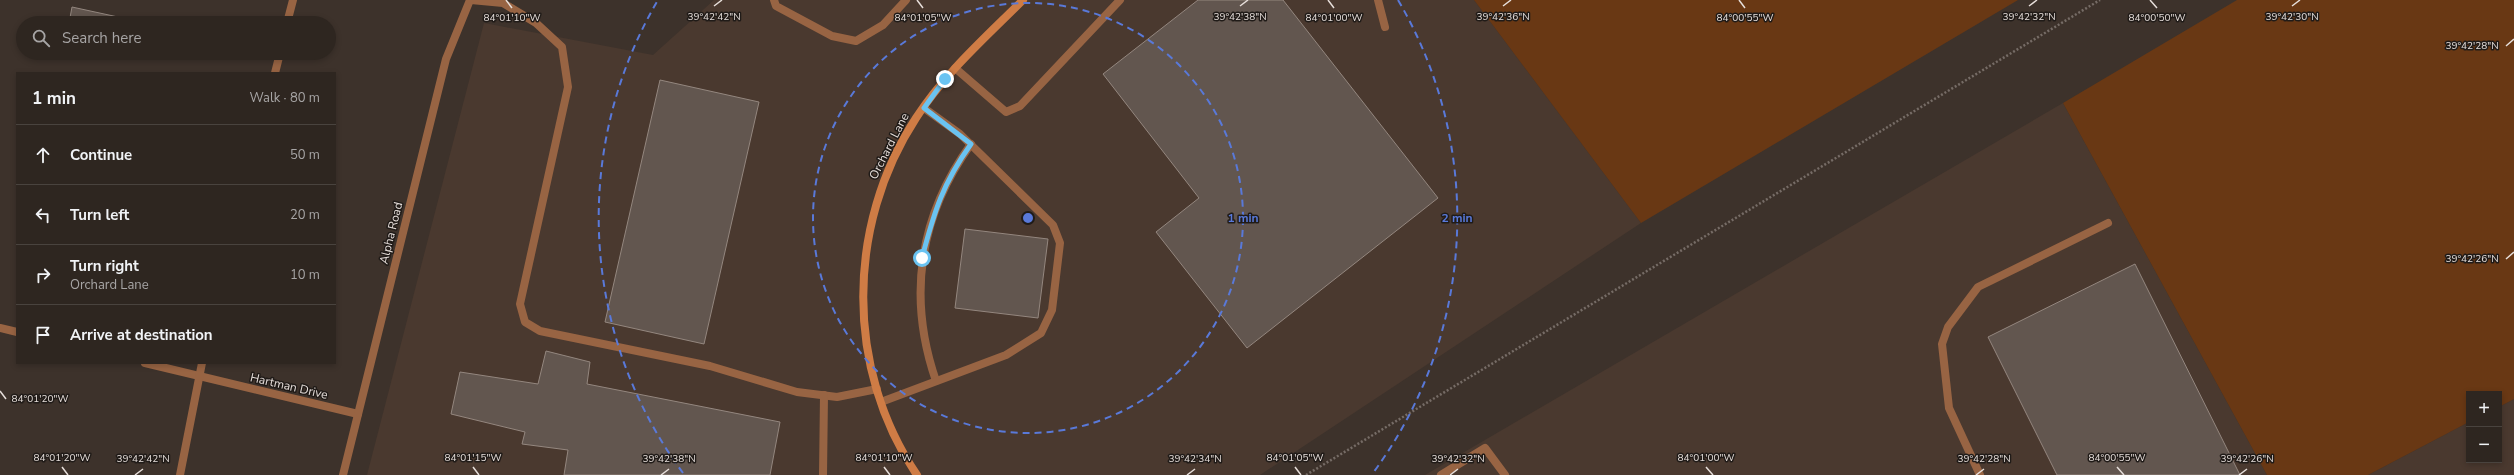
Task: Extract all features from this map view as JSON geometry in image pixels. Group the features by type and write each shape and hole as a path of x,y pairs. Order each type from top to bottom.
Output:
{"main road":[{"name":"Orchard Lane","path":"917,475 897,441 881,402 868,357 863,306 863,279 869,232 883,183 905,136 924,108 955,68 1023,0"}],"street":[{"path":"289,16 293,0"},
{"path":"470,0 503,3 536,23 562,46 568,87 520,304 525,322 540,331 710,366 797,392 837,397 877,389"},
{"name":"Alpha Road","path":"343,475 446,60 470,0"},
{"path":"774,0 776,6 832,36 856,41 883,25 906,0"},
{"path":"955,68 1006,112 1020,106 1120,0"},
{"path":"1378,0 1385,27"},
{"path":"275,72 278,60"},
{"path":"881,402 1006,355 1041,334 1052,310 1060,243 1053,224 971,144 924,108"},
{"path":"936,381 927,355 921,309 922,258 935,210 952,170 971,144"},
{"path":"1980,475 1949,408 1942,344 1948,327 1978,286 2108,222"},
{"path":"0,328 16,332"},
{"name":"Hartman Drive","path":"149,364 358,414"},
{"path":"180,475 202,364"},
{"path":"823,475 824,395"},
{"path":"1441,475 1484,448 1505,475"}],"path":[{"path":"1306,475 2100,0"}],"shaded area":[{"path":"714,0 1474,0 1641,223 1260,475 367,475 484,23 653,55"},
{"path":"1474,0 2018,0 1641,223"},
{"path":"2237,0 2514,0 2514,399 2502,405 2502,391 2466,391 2466,424 2368,475 2267,475 2063,103"},
{"path":"2063,103 2267,475 1425,475"},
{"path":"2514,399 2514,475 2368,475 2466,424 2466,463 2502,463 2502,405"}],"building":[{"path":"1198,0 1283,0 1438,198 1247,348 1156,232 1199,198 1103,74"},
{"path":"72,7 113,16 70,16"},
{"path":"660,80 759,102 704,344 605,322"},
{"path":"965,229 1048,239 1038,318 955,308"},
{"path":"2135,264 2240,475 2057,475 1988,337"},
{"path":"546,351 590,362 587,384 780,422 770,475 564,475 568,450 522,444 525,432 451,414 460,372 538,384"}],"route":[{"path":"922,258 935,210 952,170 971,144 960,134 924,108 945,79"}]}
